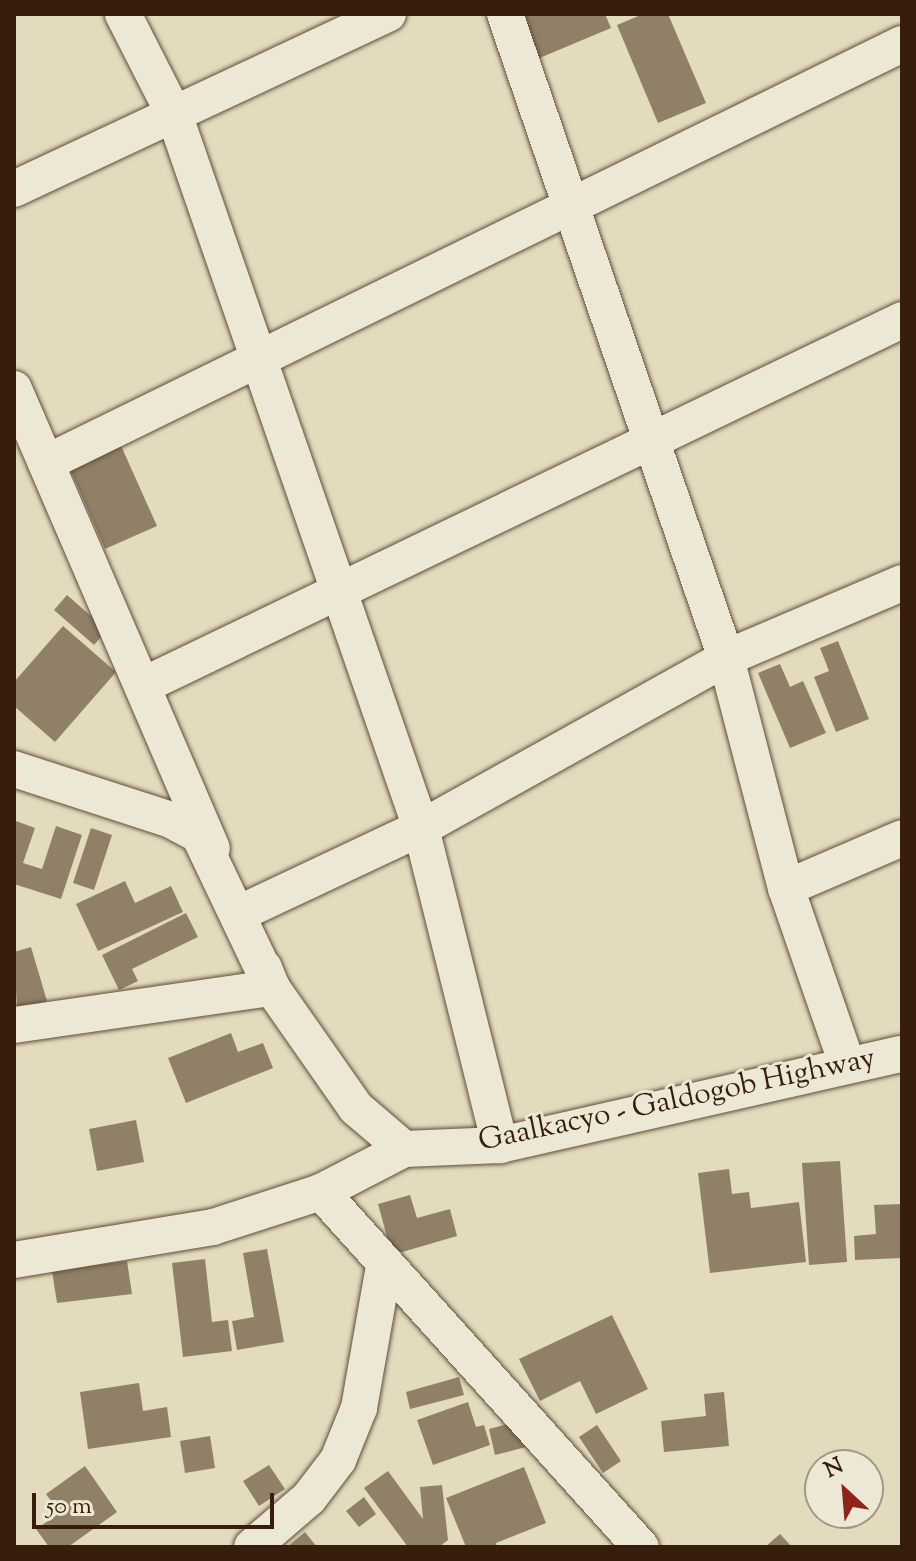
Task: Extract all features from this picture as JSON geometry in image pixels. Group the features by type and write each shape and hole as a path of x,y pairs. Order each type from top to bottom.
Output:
{"street":[{"path":"123,14 174,114 421,828 500,1145"},
{"path":"14,189 388,14"},
{"path":"505,14 726,658 786,888 847,1064"},
{"path":"46,463 573,209 902,44"},
{"path":"142,686 902,320"},
{"path":"14,389 272,988"},
{"path":"240,913 421,828 726,658 902,583"},
{"path":"14,769 171,820 199,835 272,988 356,1108 404,1149 321,1192 213,1227 14,1260"},
{"path":"786,888 902,838"},
{"path":"14,1025 272,988"},
{"name":"Gaalkacyo - Galdogob Highway","path":"404,1149 500,1145 902,1054"},
{"path":"321,1192 621,1540"},
{"path":"252,1547 309,1498 338,1460 359,1408 384,1266"}],"building":[{"path":"510,14 605,14 611,28 530,62"},
{"path":"643,14 668,14 706,103 658,123 617,25"},
{"path":"118,439 157,526 105,549 67,462"},
{"path":"67,595 107,630 94,645 54,610"},
{"path":"63,626 116,672 55,742 14,706 14,682"},
{"path":"838,641 869,719 836,732 814,677 829,671 820,648"},
{"path":"780,664 790,687 803,681 826,733 790,748 758,673"},
{"path":"16,821 35,828 23,863 42,869 56,826 82,835 61,899 14,884"},
{"path":"91,828 112,835 94,890 73,883"},
{"path":"125,881 135,903 171,886 183,912 98,951 76,904"},
{"path":"186,913 198,937 132,969 138,981 119,990 102,955"},
{"path":"31,947 47,1001 17,1010 14,952"},
{"path":"231,1033 238,1052 263,1043 273,1068 186,1103 168,1058"},
{"path":"136,1120 144,1162 97,1171 89,1129"},
{"path":"840,1161 847,1262 809,1265 802,1163"},
{"path":"729,1169 732,1194 749,1192 751,1208 799,1202 806,1262 710,1273 698,1173"},
{"path":"410,1195 417,1218 450,1209 457,1236 392,1255 378,1204"},
{"path":"902,1204 902,1258 855,1260 854,1236 876,1234 874,1205"},
{"path":"267,1249 284,1342 237,1350 232,1321 254,1317 243,1253"},
{"path":"205,1259 212,1322 228,1320 232,1351 183,1357 172,1263"},
{"path":"127,1261 132,1294 57,1303 52,1271"},
{"path":"612,1315 648,1389 596,1414 580,1381 540,1401 519,1359"},
{"path":"459,1377 464,1395 410,1409 406,1392"},
{"path":"139,1383 143,1411 167,1407 171,1437 88,1449 80,1392"},
{"path":"724,1392 729,1446 664,1452 661,1421 706,1416 704,1394"},
{"path":"468,1402 476,1427 484,1425 490,1445 433,1465 417,1420"},
{"path":"519,1421 526,1447 495,1455 489,1429"},
{"path":"597,1425 621,1461 603,1473 579,1437"},
{"path":"210,1436 215,1468 185,1473 180,1441"},
{"path":"269,1465 285,1489 259,1506 243,1481"},
{"path":"85,1466 117,1512 68,1547 49,1547 36,1529 60,1513 46,1494"},
{"path":"524,1467 546,1523 496,1543 497,1547 466,1547 446,1498"},
{"path":"388,1471 423,1519 420,1487 442,1485 448,1540 439,1547 408,1547 364,1488"},
{"path":"364,1497 376,1514 359,1527 346,1511"},
{"path":"305,1532 317,1547 287,1547"},
{"path":"780,1534 792,1547 765,1547"}]}
